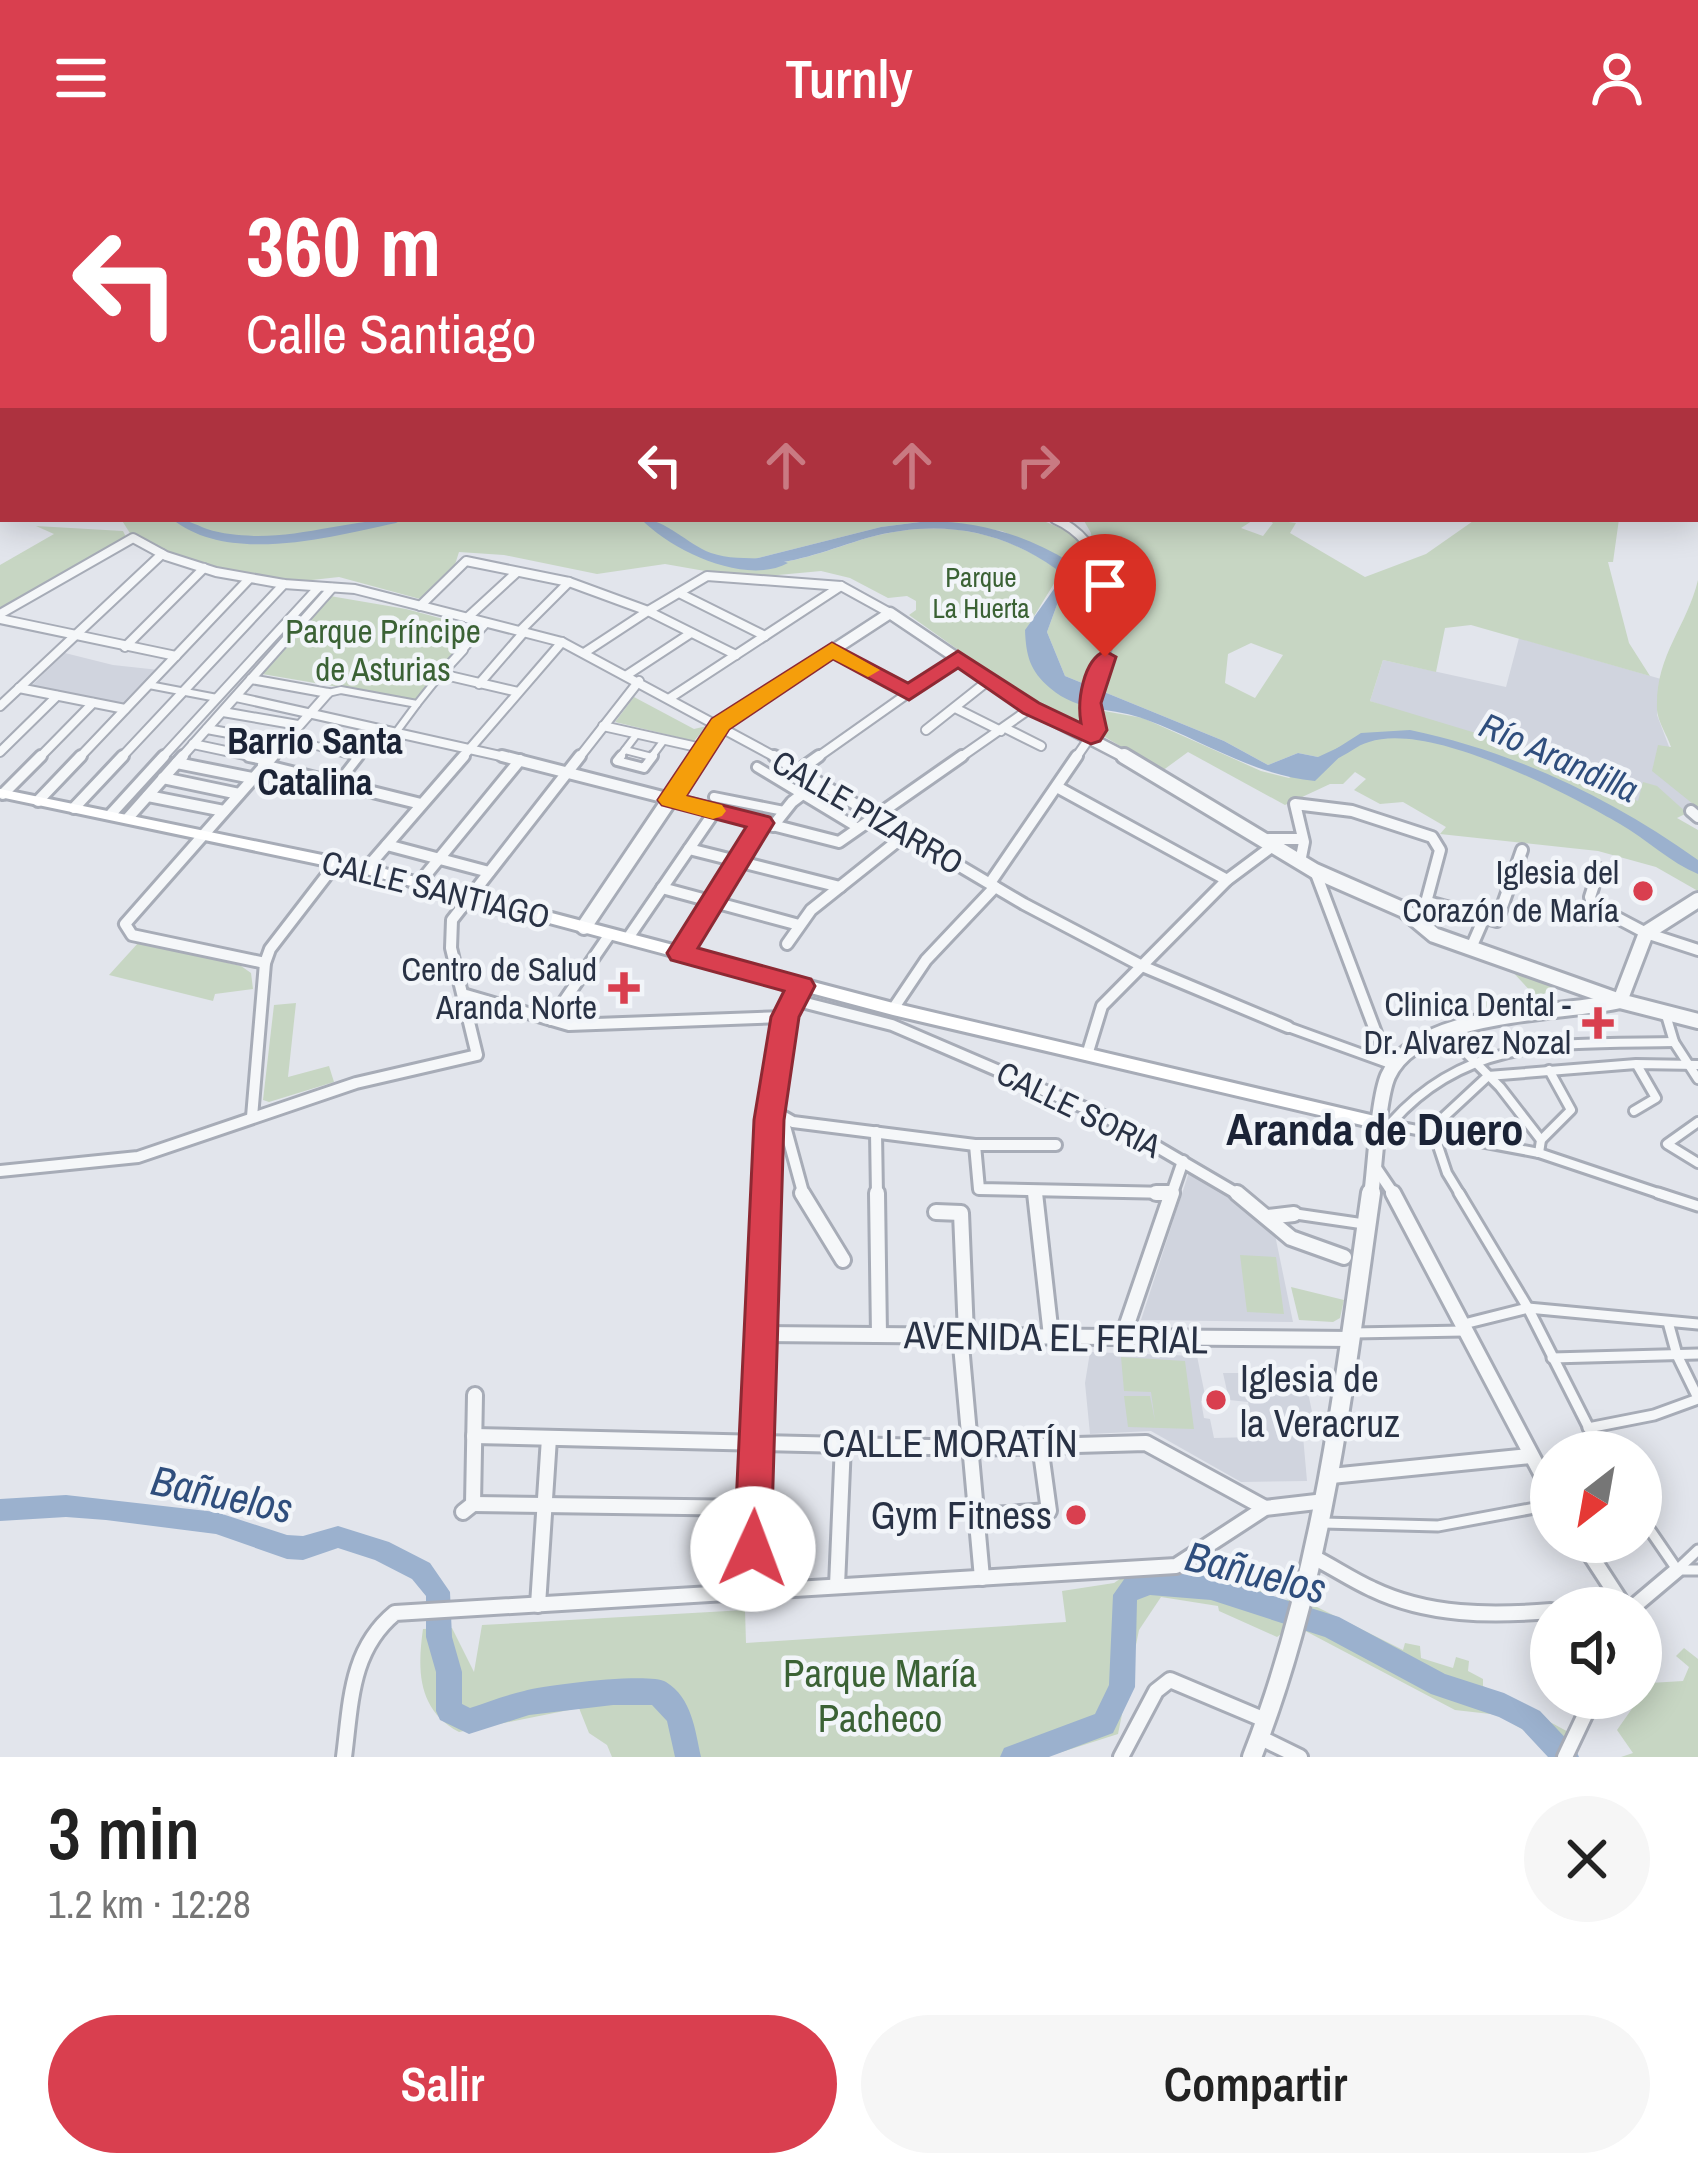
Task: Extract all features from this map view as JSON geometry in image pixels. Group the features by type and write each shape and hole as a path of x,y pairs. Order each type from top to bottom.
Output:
{"main road":[{"name":"CALLE SANTIAGO","path":"2,793 205,834 257,839 681,953 797,993 892,1009 1385,1122"}],"street":[{"path":"892,1009 926,960 993,885 1095,730 1088,708 1108,620 1098,560 1086,535 1060,522"},
{"name":"CALLE PIZARRO","path":"0,616 133,538 162,554 249,580 355,589 562,642 721,724 905,835 1142,966 1288,1027"},
{"path":"0,706 162,554"},
{"path":"420,605 466,561 568,582 649,611 736,655"},
{"path":"125,647 204,568"},
{"path":"467,618 516,573"},
{"path":"584,653 707,576 841,586 890,613 1031,708 1091,736 1315,871 1471,948 1620,1001 1698,1021"},
{"path":"38,801 249,580"},
{"path":"479,684 568,582"},
{"path":"74,808 284,584"},
{"path":"670,698 841,586"},
{"path":"118,816 318,588"},
{"path":"118,816 148,796 332,588"},
{"path":"680,592 767,635"},
{"path":"584,927 721,724 890,613"},
{"path":"0,616 73,638 176,656"},
{"path":"397,731 488,623"},
{"path":"626,675 691,633"},
{"path":"367,869 562,642"},
{"path":"832,650 909,693"},
{"path":"798,771 958,658"},
{"path":"442,674 518,692"},
{"path":"251,680 417,704"},
{"path":"926,730 989,680"},
{"path":"0,1171 138,1157 356,1082 475,1056 478,1052 450,935 452,920 639,681"},
{"path":"148,685 311,710 839,842 1031,708"},
{"path":"19,688 125,709"},
{"path":"265,963 124,929 187,849 328,693"},
{"path":"0,752 57,696"},
{"path":"2,793 93,703"},
{"path":"955,708 1041,746"},
{"path":"223,712 298,725"},
{"path":"603,726 706,749"},
{"path":"338,784 382,728"},
{"path":"207,729 357,757"},
{"path":"637,734 617,761 644,768 664,740"},
{"path":"194,744 265,762 307,779 421,804"},
{"path":"420,882 520,760"},
{"path":"177,763 252,778"},
{"path":"757,767 859,829"},
{"path":"164,778 238,794"},
{"path":"681,953 767,825 817,783"},
{"path":"1058,788 1227,880"},
{"path":"148,796 224,812"},
{"path":"714,797 784,811"},
{"path":"1295,859 1301,837 1295,805 1352,811 1435,839 1440,850 1425,926"},
{"path":"628,938 715,811"},
{"path":"787,944 799,925 840,886 905,835"},
{"path":"1087,1054 1098,1010 1271,842 1301,837"},
{"path":"387,845 489,872"},
{"path":"689,849 840,886"},
{"path":"1428,902 1498,919 1522,850"},
{"path":"252,1117 265,963 270,949 337,862"},
{"path":"1599,869 1590,902 1646,933 1698,950"},
{"path":"1315,871 1384,1054 1394,1065"},
{"path":"1321,889 1336,880"},
{"path":"662,888 799,925"},
{"path":"1620,1001 1646,933 1698,900"},
{"path":"1471,948 1484,919"},
{"path":"551,1020 610,934"},
{"path":"752,1590 770,1109 785,1017 797,993"},
{"name":"CALLE SORIA","path":"797,993 892,1025 1106,1118 1184,1161 1268,1217 1291,1238 1344,1257"},
{"path":"466,995 576,1025 785,1017"},
{"path":"1261,1739 1289,1648 1331,1476 1374,1165 1385,1122 1382,1092 1394,1065 1446,1034 1485,1020 1620,1001"},
{"path":"1666,1014 1674,1042 1698,1079"},
{"path":"1288,1027 1394,1065"},
{"path":"1446,1034 1541,1140"},
{"path":"1385,1122 1432,1082 1471,1060 1674,1042"},
{"path":"1494,1055 1507,1074"},
{"path":"1432,1132 1450,1107 1488,1076 1636,1064 1692,1065"},
{"path":"1634,1111 1656,1098 1636,1064"},
{"path":"1539,1153 1541,1140 1571,1110 1549,1070"},
{"path":"770,1109 783,1119 876,1132 975,1144 1057,1145"},
{"path":"783,1119 799,1187 844,1260"},
{"path":"1385,1122 1539,1153 1698,1206"},
{"path":"1698,1122 1667,1144 1698,1163"},
{"path":"876,1132 879,1335"},
{"path":"1432,1132 1447,1173 1528,1308 1590,1431"},
{"path":"975,1144 979,1189 1171,1193"},
{"path":"1123,1336 1184,1161"},
{"path":"1331,1476 1530,1456 1388,1183 1374,1165"},
{"path":"1035,1191 1051,1336"},
{"path":"936,1212 961,1213 963,1334 982,1577"},
{"path":"1268,1217 1294,1214 1365,1224"},
{"path":"1352,1336 1464,1328 1528,1308 1698,1324"},
{"path":"1588,1428 1654,1415 1698,1399 1667,1321"},
{"name":"AVENIDA EL FERIAL","path":"760,1334 1352,1336"},
{"path":"1552,1358 1698,1354"},
{"path":"475,1395 468,1508 544,1504 754,1508"},
{"name":"CALLE MORATÍN","path":"474,1436 971,1448 1146,1443 1265,1508"},
{"path":"538,1605 549,1438"},
{"path":"837,1586 843,1444"},
{"path":"978,1516 1049,1511 1040,1445"},
{"path":"344,1757 363,1646 395,1613 461,1604 538,1605 1176,1566 1265,1508 1325,1501"},
{"path":"1321,1523 1438,1526 1530,1509"},
{"path":"1662,1549 1676,1570"},
{"path":"1655,1587 1698,1550"},
{"path":"1312,1557 1383,1595 1431,1607 1530,1613"},
{"path":"1676,1570 1698,1570"},
{"path":"1121,1757 1156,1691 1170,1680 1181,1680 1261,1739 1300,1757"},
{"path":"1567,1750 1582,1719"}],"shaded area":[{"path":"1519,638 1661,679 1657,715 1676,765 1698,796 1698,809 1676,817 1545,763 1370,701 1383,660 1506,687"},
{"path":"65,653 159,670 128,702 119,705 30,687"},
{"path":"1190,1169 1256,1211 1274,1230 1293,1322 1141,1320"},
{"path":"1090,1352 1197,1356 1206,1400 1201,1401 1204,1418 1210,1419 1214,1438 1254,1437 1248,1402 1229,1400 1223,1373 1304,1373 1317,1436 1303,1436 1307,1481 1241,1482 1151,1431 1090,1434 1085,1383"}],"green space":[{"name":"Parque La Huerta","path":"123,522 920,522 881,527 738,563 788,561 917,529 965,531 1012,544 1056,568 1058,577 1025,631 1087,708 1143,718 1261,771 1289,778 1318,757 1298,753 1268,765 1224,741 1065,676 1047,632 1058,602 1077,586 1071,563 1002,531 935,522 1045,522 1073,536 1094,567 1091,533 1085,522 1250,522 1241,528 1263,536 1271,522 1288,522 1296,523 1290,533 1365,577 1426,554 1472,522 1619,522 1613,562 1608,562 1629,643 1650,676 1471,625 1445,628 1436,672 1383,660 1370,701 1489,737 1638,801 1643,782 1657,786 1687,813 1677,818 1698,830 1698,891 1656,867 1598,851 1440,834 1446,827 1403,802 1380,804 1354,790 1366,779 1355,772 1343,784 1330,784 1285,805 1188,752 1162,771 1105,737 1087,709 1082,712 1086,729 1019,693 909,615 916,610 916,601 907,596 888,598 850,578 821,571 745,578 665,564 597,574 504,555 459,552 452,574 420,599 339,577 294,582 195,563 133,538","holes":["1251,643 1283,655 1255,698 1225,683 1228,654"]},
{"path":"36,526 123,531 126,537 0,610 0,565 54,534"},
{"path":"1698,580 1698,808 1652,771 1658,745 1671,747 1657,710 1661,673"},
{"name":"Parque Príncipe de Asturias","path":"330,596 481,629 415,700 262,674"},
{"path":"634,697 694,729 707,726 694,741 615,722"},
{"path":"139,942 241,966 251,973 253,989 215,994 213,1001 109,975"},
{"path":"1509,968 1559,987 1539,996 1554,1003 1480,1016 1480,1005 1486,1001 1535,996"},
{"path":"296,1003 288,1077 329,1066 334,1082 269,1102 263,1100 274,1005"},
{"path":"1240,1255 1276,1257 1284,1314 1247,1312"},
{"path":"1291,1287 1344,1300 1340,1318 1333,1322 1299,1320"},
{"path":"1121,1357 1185,1361 1194,1429 1128,1427 1124,1396 1150,1396 1155,1421 1151,1392 1124,1391"},
{"name":"Parque María Pacheco","path":"1136,1568 1192,1575 1231,1589 1260,1590 1280,1600 1301,1599 1403,1650 1405,1643 1420,1646 1421,1658 1453,1668 1456,1657 1469,1661 1468,1671 1483,1679 1483,1686 1530,1711 1530,1719 1544,1719 1574,1735 1566,1756 1499,1715 1455,1710 1294,1625 1277,1637 1219,1611 1218,1606 1161,1597 1139,1630 1118,1734 1046,1757 612,1757 607,1745 589,1733 579,1708 459,1732 435,1713 421,1674 423,1629 452,1628 474,1672 482,1625 745,1610 746,1643 1066,1622 1062,1591 1114,1583"},
{"path":"1684,1648 1698,1659 1698,1757 1621,1757 1633,1753 1617,1730 1625,1719 1662,1719 1662,1682 1683,1681 1689,1667 1676,1656"}],"water":[{"path":"920,522 967,524 1038,545 1071,563 1077,587 1058,602 1047,632 1065,676 1224,741 1268,765 1298,753 1318,757 1359,738 1315,781 1292,778 1147,720 1061,696 1034,669 1025,630 1056,586 1056,569 989,536 917,529 788,561 738,563 881,527"}],"waterway":[{"name":"Río Arandilla","path":"184,522 226,538 254,540 316,535 381,522"},
{"name":"Río Arandilla","path":"652,522 709,557 744,564 781,563"},
{"path":"1336,754 1367,736 1410,735 1462,746 1574,792 1698,868"},
{"name":"Bañuelos","path":"0,1510 106,1509 216,1523 287,1547 303,1548 338,1537 380,1550 421,1571 438,1592 449,1711 469,1721 529,1702 658,1692 679,1715 688,1757"},
{"name":"Bañuelos","path":"1013,1757 1104,1724 1122,1687 1125,1595 1134,1586 1150,1583 1211,1588 1330,1626 1440,1685 1531,1720 1566,1757"}],"slow traffic":[{"path":"713,811 671,800 721,724 832,650 868,670"}],"place":[{"name":"Iglesia del Corazón de María","path":"1643,891"},
{"name":"Centro de Salud Aranda Norte","path":"624,988"},
{"name":"Clinica Dental - Dr. Alvarez Nozal","path":"1598,1023"},
{"name":"Iglesia de la Veracruz","path":"1216,1400"},
{"name":"Gym Fitness","path":"1076,1515"}],"district":[{"name":"Barrio Santa Catalina","path":"315,762"},
{"name":"Aranda de Duero","path":"1375,1128"}],"route":[{"path":"753,1549 769,1120 785,1017 801,986 681,953 761,823 671,800 721,724 832,650 909,693 958,658 1031,708 1091,736 1095,730 1088,708 1105,657"}]}
